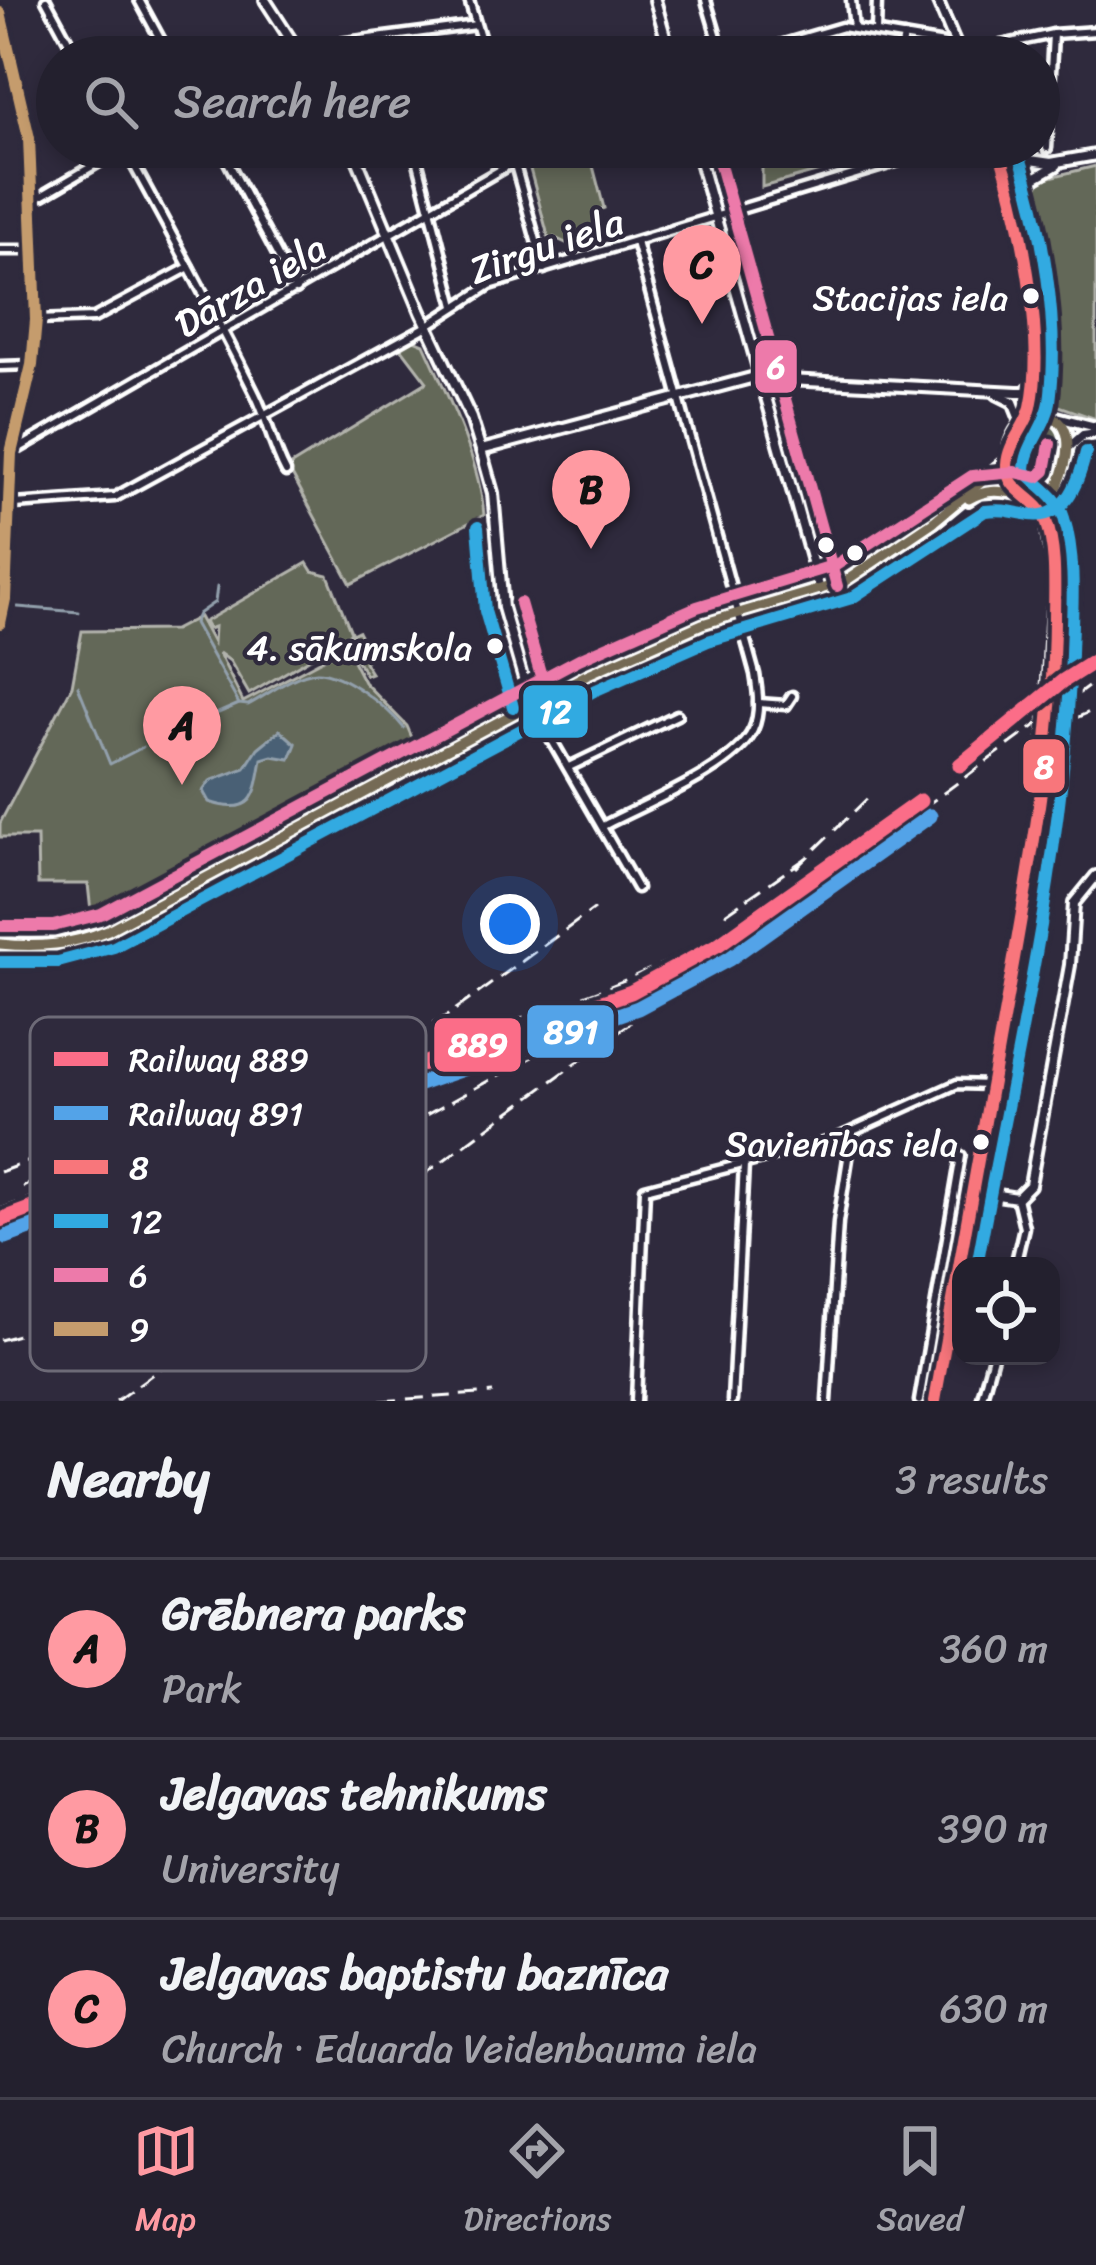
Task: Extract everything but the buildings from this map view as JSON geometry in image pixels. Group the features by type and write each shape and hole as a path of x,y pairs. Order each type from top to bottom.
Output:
{"main road":[{"path":"1015,490 1007,476 1008,460 1024,420 1053,416 1066,427 1068,448 1061,480 1053,490 1029,496"},
{"path":"0,944 68,944 109,930 530,702 668,638 737,613 820,592 861,573 959,503 1008,460"},
{"path":"959,503 985,492 1015,490 1029,496 1045,518 1053,562"},
{"path":"935,1401 1036,832 1057,540 1053,490"}],"street":[{"path":"46,0 66,36"},
{"path":"139,0 159,36"},
{"path":"265,0 289,36"},
{"path":"470,0 479,36"},
{"path":"655,0 665,36"},
{"path":"706,0 717,36"},
{"path":"850,0 854,28"},
{"path":"876,32 877,0"},
{"path":"937,0 953,36"},
{"path":"0,13 29,138 36,320 32,365 4,504 5,599 0,623"},
{"path":"407,36 476,25"},
{"path":"811,36 842,27 898,36"},
{"path":"1044,36 1096,31"},
{"path":"1060,161 1096,154"},
{"path":"1060,165 1076,158"},
{"path":"33,197 89,168"},
{"path":"135,168 224,332 286,472"},
{"path":"231,168 296,290"},
{"path":"361,168 471,418 491,484 502,608 530,702 637,888"},
{"path":"419,168 455,307"},
{"name":"Dārza iela","path":"11,453 504,168"},
{"path":"516,168 544,269"},
{"path":"702,168 820,592"},
{"name":"Zirgu iela","path":"4,504 115,497 427,326 490,285 872,168"},
{"path":"1004,168 1017,214 1033,354 1024,420"},
{"path":"1017,214 1034,176 1053,168"},
{"path":"603,826 730,758 749,736 758,703 755,674 636,242"},
{"path":"0,250 35,250"},
{"path":"36,320 94,318 189,267"},
{"path":"1033,354 1053,416 1096,430"},
{"path":"0,366 32,365"},
{"path":"481,450 760,377 990,392 1025,392 1032,385"},
{"path":"990,392 1013,402 1024,420"},
{"path":"1068,448 1096,430"},
{"path":"758,703 786,705 792,696"},
{"path":"569,767 677,715"},
{"path":"1017,1198 1030,1185 1070,965 1074,903 1096,877"},
{"path":"636,1401 645,1189 852,1133 957,1084 991,1085"},
{"path":"827,1401 838,1222 852,1133"},
{"path":"919,1401 961,1156"},
{"path":"732,1401 744,1164"},
{"path":"956,1188 1017,1198"},
{"path":"1017,1198 1024,1227 1017,1257"},
{"path":"980,1401 990,1365"}],"green space":[{"path":"1096,166 1096,419 1059,406 1053,398 1031,197 1042,179"},
{"path":"530,168 594,168 604,208 599,210 598,226 588,240 568,244 555,238 556,245 551,247"},
{"path":"762,168 830,168 762,187"},
{"path":"414,340 424,344 461,428 484,515 351,584 288,467 427,382 401,348"},
{"path":"1039,420 1060,433 1062,457 1049,480 1025,489 1014,475 1014,456 1020,438"},
{"path":"307,563 312,571 328,575 351,632 346,637 358,631 371,656 364,662 371,673 366,675 343,639 249,694 230,661 219,653 243,702 346,647 364,682 407,726 416,747 92,921 88,884 38,884 37,837 0,837 0,823 72,686 82,631 174,630 199,617 213,643 214,627 208,629 204,622"}],"water":[{"path":"280,730 296,744 290,759 262,759 250,800 235,807 209,802 203,791 210,781 245,768 258,748"}],"waterway":[{"path":"217,587 215,602 194,623 239,704 248,705 291,680 317,672 352,685 404,728"},
{"path":"18,607 79,612"},
{"path":"78,686 110,764 143,747"},
{"path":"154,741 239,704"}],"railway":[{"path":"1048,687 1096,651"},
{"path":"426,1173 1096,681"},
{"path":"963,754 1026,705"},
{"path":"1047,731 1096,709"},
{"path":"796,868 873,793"},
{"path":"725,914 809,856"},
{"path":"426,1028 594,909"},
{"path":"426,1052 635,976 746,915"},
{"path":"426,1115 638,999"},
{"path":"0,1172 30,1161"},
{"path":"23,1187 30,1184"},
{"path":"0,1209 30,1198"},
{"path":"0,1340 30,1332"},
{"path":"116,1401 157,1371"},
{"path":"380,1401 493,1393"}],"rail line":[{"name":"889","path":"960,765 1096,660"},
{"name":"889","path":"426,1063 631,992 719,944 920,801"},
{"name":"891","path":"426,1082 638,1008 729,959 930,816"},
{"name":"889","path":"0,1220 30,1209"},
{"name":"891","path":"6,1237 30,1228"}],"transit line":[{"name":"9","path":"0,13 29,138 36,320 32,365 11,453 0,623"},
{"name":"6","path":"721,168 837,586"},
{"name":"8","path":"935,1401 1031,857 1053,668 1050,533 1042,513 1012,482 1007,465 1031,407 1035,347 1022,240 1004,168"},
{"name":"12","path":"979,1257 1048,884 1071,654 1073,586 1064,518 1057,503 1025,471 1050,402 1053,339 1041,240 1023,168"},
{"name":"6","path":"1,926 53,926 101,914 579,659 697,607 836,565 972,476 1015,472 1038,477 1045,471 1050,444"},
{"name":"12","path":"0,962 58,962 114,947 594,691 708,641 852,598 985,511 1050,513 1068,498 1086,452"},
{"name":"12","path":"478,527 485,611 513,707"},
{"name":"6","path":"520,603 547,697"}],"place":[{"name":"Stacijas iela","path":"1031,296"},
{"name":"Jelgavas baptistu baznīca","path":"702,324"},
{"name":"Jelgavas tehnikums","path":"591,549"},
{"name":"4. sākumskola","path":"495,646"},
{"name":"Grēbnera parks","path":"182,785"},
{"name":"Savienības iela","path":"981,1142"}]}
